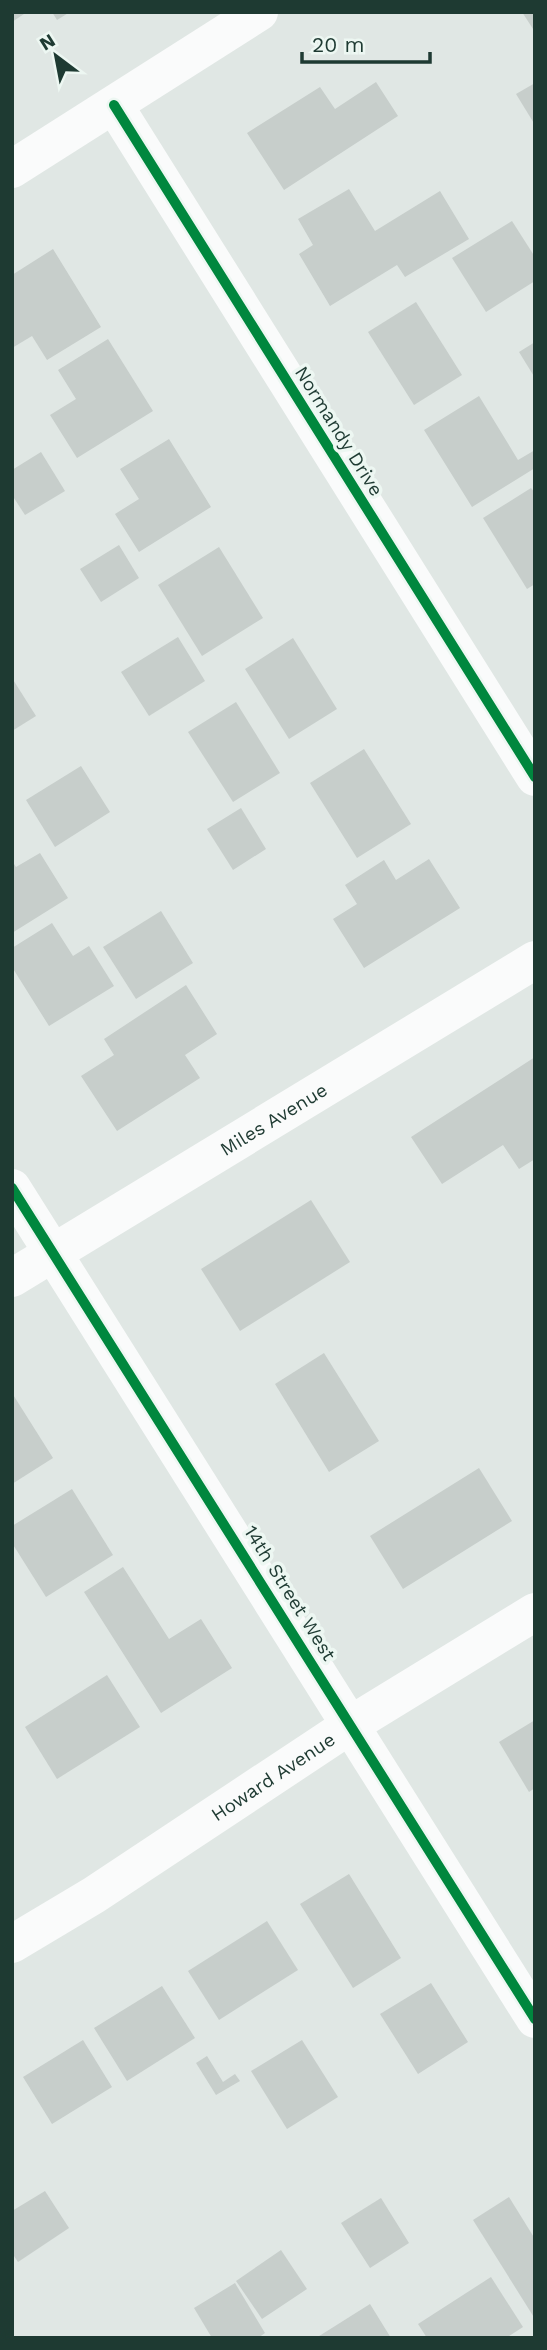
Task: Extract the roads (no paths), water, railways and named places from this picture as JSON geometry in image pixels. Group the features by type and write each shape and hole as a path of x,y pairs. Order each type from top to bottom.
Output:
{"street":[{"path":"12,169 259,12"},
{"name":"Normandy Drive","path":"114,105 535,776"},
{"name":"Miles Avenue","path":"12,1279 535,960"},
{"name":"14th Street West","path":"12,1188 352,1724 535,2019"},
{"name":"Howard Avenue","path":"12,1944 94,1895 352,1724 535,1612"}]}
